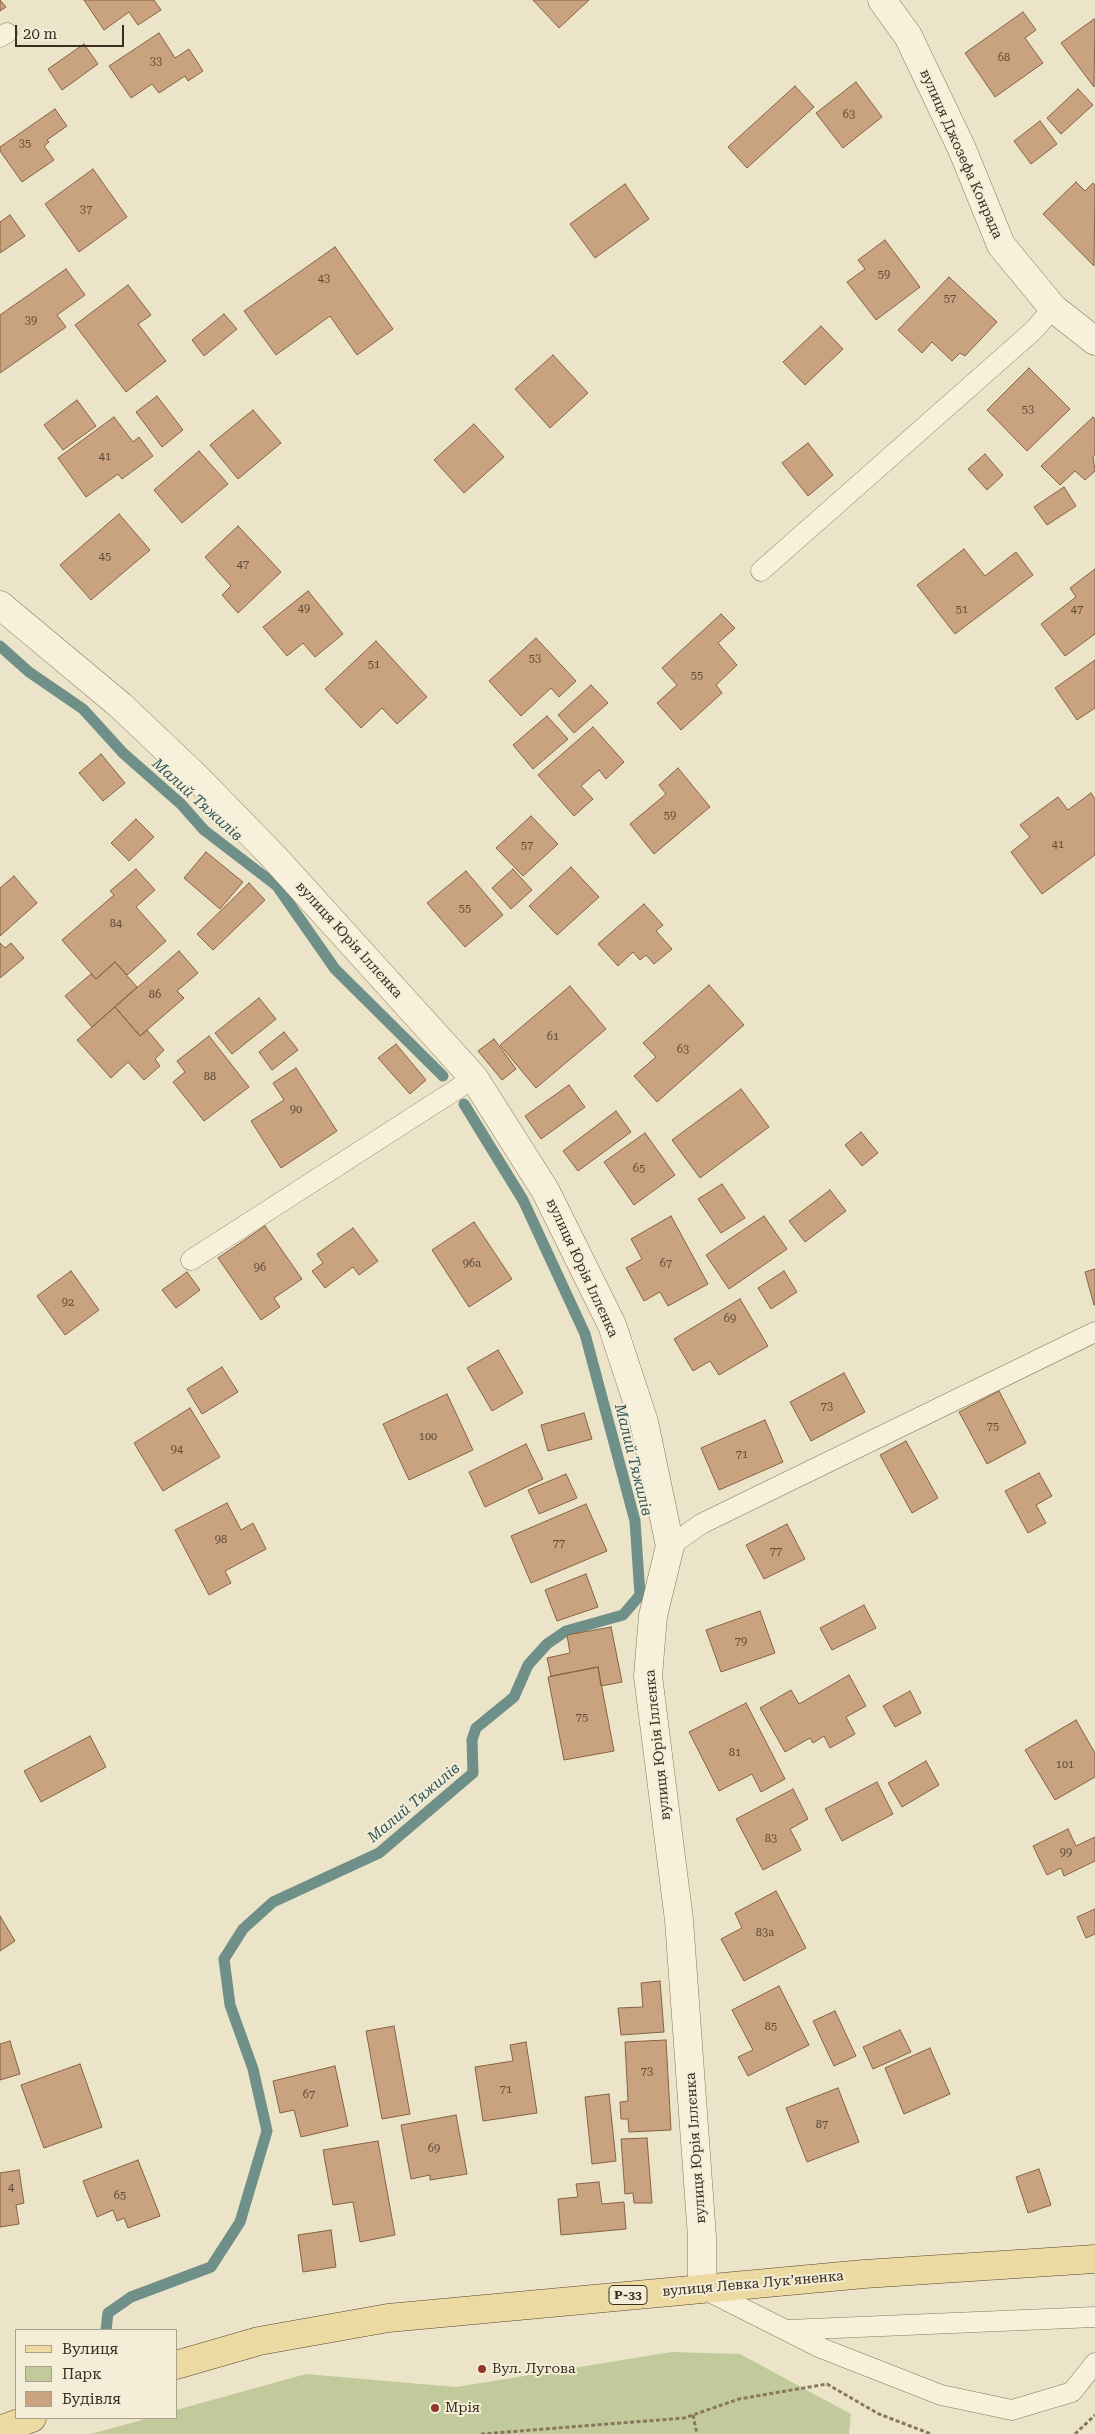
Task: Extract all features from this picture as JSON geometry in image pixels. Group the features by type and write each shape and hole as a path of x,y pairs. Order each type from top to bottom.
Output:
{"main road":[{"name":"вулиця Левка Лукʼяненка","path":"178,2363 260,2340 388,2318 864,2274 1095,2259"},
{"path":"0,2430 29,2419"}],"street":[{"name":"вулиця Джозефа Конрада","path":"882,0 908,36 962,150 1001,245 1053,308 1095,341"},
{"name":"вулиця Юрія Іллєнка","path":"0,605 120,705 197,778 273,856 474,1078 545,1190 612,1325 644,1422 670,1546 652,1616 648,1676 679,1920 702,2237 702,2288"}],"lane":[{"path":"761,571 1034,330 1053,308"},
{"path":"190,1260 474,1078"},
{"path":"670,1546 700,1524 1095,1332"},
{"path":"702,2288 821,2348 941,2396 1012,2410 1072,2392 1095,2363"},
{"path":"786,2330 1095,2317"}],"path":[{"path":"481,2434 684,2418 739,2399 827,2384 879,2414 931,2434"},
{"path":"693,2415 697,2434"},
{"path":"1075,2434 1095,2415"}],"green space":[{"path":"672,2352 740,2354 851,2414 849,2434 91,2434 145,2419 178,2419 178,2409 306,2374 456,2387"}],"building":[{"path":"0,0 6,7 0,11"},
{"path":"84,0 154,0 161,10 138,25 129,12 104,30"},
{"path":"533,0 589,0 559,28"},
{"path":"1023,12 1036,30 1025,38 1043,63 995,97 965,53"},
{"path":"1094,19 1095,21 1094,87 1061,43"},
{"path":"159,33 175,58 189,49 203,71 188,81 185,76 159,93 152,84 131,98 109,66"},
{"path":"84,44 98,64 62,90 48,69"},
{"path":"856,82 882,117 843,148 816,113"},
{"path":"795,86 814,107 747,168 728,147"},
{"path":"1078,89 1093,105 1061,134 1047,118"},
{"path":"55,109 67,126 47,140 49,142 44,146 54,160 22,182 0,151 0,147"},
{"path":"1040,121 1057,144 1031,164 1014,141"},
{"path":"93,169 127,217 79,252 45,204"},
{"path":"1076,182 1085,191 1093,183 1095,185 1094,266 1043,214"},
{"path":"625,184 649,219 595,258 570,224"},
{"path":"10,215 25,236 0,253 0,222"},
{"path":"885,240 920,287 876,320 847,282 865,269 858,260"},
{"path":"335,247 393,329 357,355 330,316 276,355 244,311"},
{"path":"66,269 85,295 57,315 66,327 0,373 0,315"},
{"path":"949,277 997,322 965,356 960,353 952,361 932,342 922,353 898,330"},
{"path":"128,285 151,315 138,324 166,361 126,392 75,325"},
{"path":"224,314 237,329 204,356 192,340"},
{"path":"821,326 843,349 805,385 783,362"},
{"path":"553,355 588,393 550,428 515,389"},
{"path":"1029,368 1070,409 1027,451 987,410"},
{"path":"157,396 183,430 162,447 136,412"},
{"path":"77,400 96,426 63,450 44,425"},
{"path":"253,410 281,443 238,479 210,445"},
{"path":"114,417 133,442 139,437 153,456 122,479 118,474 86,497 58,458"},
{"path":"1093,417 1095,419 1095,455 1093,457 1095,471 1085,480 1075,471 1060,485 1041,466"},
{"path":"474,424 504,457 464,493 434,460"},
{"path":"808,443 833,475 808,496 782,463"},
{"path":"199,451 228,484 182,523 154,490"},
{"path":"985,454 1003,475 987,490 968,469"},
{"path":"1064,487 1076,506 1047,525 1034,507"},
{"path":"119,514 150,550 91,600 60,565"},
{"path":"238,526 281,572 238,613 222,595 231,586 205,557"},
{"path":"964,549 985,576 1016,552 1033,575 955,634 917,585"},
{"path":"1095,569 1095,634 1065,656 1041,624 1076,597 1070,588"},
{"path":"308,591 343,634 315,657 303,643 287,656 263,627"},
{"path":"721,614 735,628 718,643 737,665 716,685 722,693 681,730 657,703 677,685 662,668"},
{"path":"536,638 576,681 559,697 551,688 521,716 489,681"},
{"path":"376,641 427,697 397,724 382,708 361,728 325,689"},
{"path":"1095,660 1095,708 1077,720 1055,688"},
{"path":"591,685 608,703 574,733 558,715"},
{"path":"547,716 568,739 533,769 513,745"},
{"path":"593,727 624,762 606,779 599,770 581,786 593,799 574,816 538,775"},
{"path":"101,754 125,783 103,801 79,773"},
{"path":"678,768 710,807 654,854 630,824 666,794 659,785"},
{"path":"1091,793 1095,799 1095,855 1042,894 1011,852 1030,837 1020,825 1058,797 1068,810"},
{"path":"531,816 558,844 523,876 496,848"},
{"path":"136,819 154,837 129,861 111,843"},
{"path":"206,852 243,882 220,909 184,878"},
{"path":"571,867 599,897 557,935 529,906"},
{"path":"136,869 155,890 136,907 166,941 127,975 115,962 96,979 62,940 114,895 110,891"},
{"path":"513,869 532,890 511,909 492,888"},
{"path":"466,871 503,915 465,947 427,903"},
{"path":"14,876 37,903 0,936 0,888"},
{"path":"249,883 265,900 213,950 197,934"},
{"path":"644,904 663,925 656,931 672,949 654,964 646,955 640,960 633,952 618,966 598,944"},
{"path":"0,943 5,948 11,943 24,958 0,978"},
{"path":"179,951 198,973 177,991 184,998 140,1036 115,1007"},
{"path":"115,962 137,987 92,1027 65,996 91,974 96,979"},
{"path":"709,985 744,1025 657,1102 634,1076 656,1057 643,1043"},
{"path":"570,986 606,1029 536,1088 500,1045"},
{"path":"259,998 276,1019 232,1054 215,1033"},
{"path":"115,1007 140,1036 147,1030 164,1050 155,1059 160,1066 144,1080 128,1062 111,1078 77,1040"},
{"path":"284,1032 298,1050 272,1070 259,1052"},
{"path":"209,1036 249,1087 204,1121 173,1082 185,1072 177,1061"},
{"path":"494,1039 516,1069 502,1080 478,1051"},
{"path":"396,1044 426,1080 410,1094 378,1058"},
{"path":"296,1068 337,1131 281,1168 251,1121 284,1100 273,1083"},
{"path":"569,1085 585,1107 541,1139 525,1116"},
{"path":"741,1089 769,1127 700,1178 672,1140"},
{"path":"616,1111 631,1132 578,1171 563,1151"},
{"path":"861,1132 878,1153 862,1166 845,1145"},
{"path":"645,1133 675,1175 634,1205 604,1162"},
{"path":"722,1184 745,1218 721,1233 698,1199"},
{"path":"830,1190 846,1211 805,1242 789,1221"},
{"path":"671,1216 708,1284 668,1306 660,1292 644,1301 626,1268 642,1259 631,1239"},
{"path":"764,1216 787,1249 729,1289 706,1255"},
{"path":"474,1222 512,1279 469,1307 432,1250"},
{"path":"265,1226 302,1279 274,1298 280,1307 261,1320 218,1258"},
{"path":"353,1228 378,1261 359,1275 353,1267 325,1288 312,1271 323,1263 317,1254"},
{"path":"1095,1269 1095,1305 1094,1305 1085,1272"},
{"path":"71,1271 99,1310 65,1335 37,1296"},
{"path":"784,1271 797,1292 771,1309 758,1288"},
{"path":"187,1272 200,1290 176,1308 162,1290"},
{"path":"740,1299 768,1346 719,1375 710,1361 693,1371 674,1339"},
{"path":"498,1350 523,1393 492,1411 467,1368"},
{"path":"222,1367 238,1392 202,1414 187,1389"},
{"path":"844,1373 865,1412 811,1441 790,1402"},
{"path":"999,1391 1026,1443 987,1464 959,1412"},
{"path":"447,1394 473,1450 409,1480 383,1424"},
{"path":"190,1408 220,1457 163,1491 134,1443"},
{"path":"584,1413 592,1439 548,1451 541,1425"},
{"path":"765,1420 783,1462 719,1490 701,1448"},
{"path":"906,1441 938,1498 912,1513 880,1455"},
{"path":"526,1444 543,1479 485,1507 469,1472"},
{"path":"1039,1473 1052,1496 1036,1505 1046,1523 1028,1533 1005,1491"},
{"path":"566,1474 577,1498 539,1514 528,1490"},
{"path":"227,1503 241,1530 253,1523 266,1549 225,1571 231,1583 209,1595 175,1530"},
{"path":"586,1504 607,1551 531,1583 511,1536"},
{"path":"787,1524 805,1559 764,1579 746,1545"},
{"path":"586,1574 598,1607 557,1621 545,1590"},
{"path":"864,1605 876,1628 832,1650 820,1628"},
{"path":"760,1611 775,1653 721,1672 706,1630"},
{"path":"611,1627 622,1682 601,1686 598,1667 551,1676 547,1658 570,1653 567,1635"},
{"path":"598,1667 614,1751 564,1760 548,1677"},
{"path":"849,1675 866,1706 846,1717 855,1734 830,1748 824,1736 813,1743 810,1738 785,1752 760,1708 791,1690 799,1704"},
{"path":"910,1691 921,1713 895,1727 883,1706"},
{"path":"746,1703 785,1779 761,1792 752,1774 719,1791 689,1732"},
{"path":"1076,1720 1095,1753 1095,1777 1055,1800 1025,1750"},
{"path":"90,1736 106,1767 41,1802 24,1771"},
{"path":"926,1761 939,1785 902,1807 888,1783"},
{"path":"877,1782 893,1814 842,1841 825,1809"},
{"path":"793,1789 808,1819 790,1829 801,1850 763,1870 736,1819"},
{"path":"1068,1829 1076,1846 1095,1837 1095,1861 1064,1876 1061,1868 1047,1875 1033,1846"},
{"path":"776,1891 806,1948 744,1981 721,1939 742,1928 735,1913"},
{"path":"1095,1909 1095,1934 1086,1938 1077,1917"},
{"path":"0,1916 15,1941 0,1951"},
{"path":"660,1981 664,2032 621,2035 618,2008 643,2007 641,1983"},
{"path":"779,1986 809,2045 748,2076 738,2057 753,2050 732,2010"},
{"path":"835,2011 856,2056 834,2066 813,2021"},
{"path":"394,2026 410,2114 382,2119 366,2031"},
{"path":"900,2030 911,2052 873,2069 863,2047"},
{"path":"666,2040 671,2130 629,2132 628,2119 621,2119 620,2102 628,2101 625,2042"},
{"path":"10,2041 20,2074 0,2080 0,2044"},
{"path":"526,2042 537,2113 483,2121 475,2067 513,2061 510,2045"},
{"path":"930,2048 950,2094 904,2114 885,2068"},
{"path":"80,2064 102,2127 44,2148 21,2085"},
{"path":"335,2066 348,2126 301,2137 294,2110 280,2113 273,2081"},
{"path":"838,2088 859,2142 807,2162 786,2108"},
{"path":"609,2094 616,2161 592,2164 585,2097"},
{"path":"456,2115 467,2174 430,2180 430,2175 411,2179 401,2125"},
{"path":"647,2138 652,2203 634,2203 633,2193 625,2194 621,2139"},
{"path":"378,2141 395,2235 360,2242 353,2202 333,2205 323,2150"},
{"path":"138,2160 160,2216 128,2228 124,2218 117,2221 113,2210 97,2217 83,2181"},
{"path":"1039,2169 1051,2205 1028,2213 1016,2177"},
{"path":"19,2170 24,2203 16,2205 19,2224 0,2227 0,2173"},
{"path":"599,2182 602,2204 624,2202 626,2229 561,2235 558,2199 578,2197 576,2184"},
{"path":"331,2230 336,2267 303,2272 298,2235"}],"waterway":[{"name":"Малий Тяжилів","path":"0,646 29,672 83,709 123,753 181,804 204,830 277,886 335,969 443,1076"},
{"name":"Малий Тяжилів","path":"106,2329 108,2313 131,2297 211,2267 240,2222 267,2131 253,2069 230,2005 224,1959 243,1929 273,1902 379,1853 473,1773 472,1740 476,1728 514,1697 528,1665 547,1644 566,1631 623,1615 640,1595 635,1521 585,1334 523,1200 464,1104"}],"place":[{"name":"Вул. Лугова","path":"482,2369"},
{"name":"Мрія","path":"435,2408"}]}
